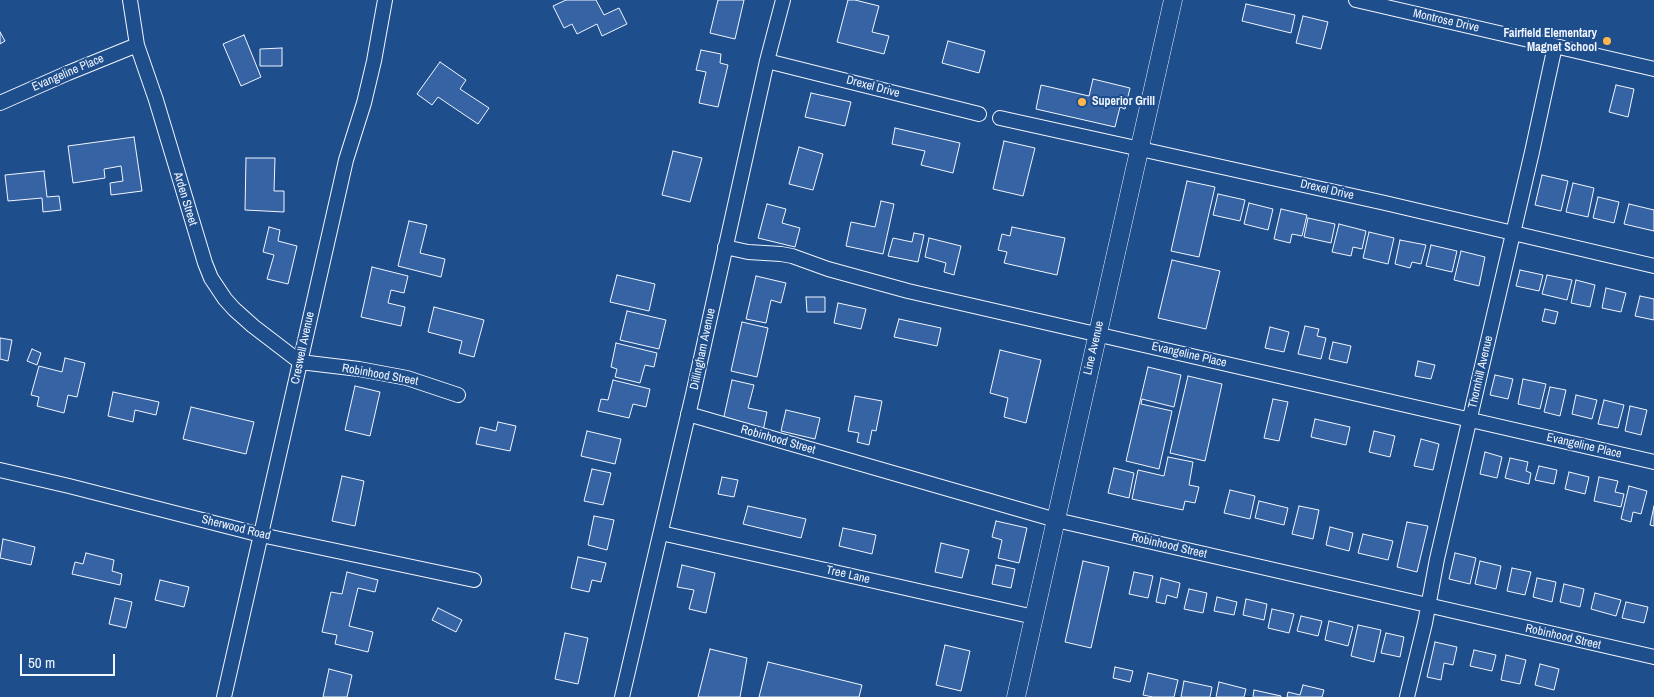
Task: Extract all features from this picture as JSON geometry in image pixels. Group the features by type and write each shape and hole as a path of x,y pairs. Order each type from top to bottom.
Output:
{"main road":[{"name":"Line Avenue","path":"1016,697 1173,0"}],"street":[{"name":"Arden Street","path":"130,0 137,45 156,100 205,263 212,278 234,309 281,349 300,362"},
{"name":"Creswell Avenue","path":"224,697 346,160 364,104 374,61 385,0"},
{"name":"Dillingham Avenue","path":"622,697 661,533 767,61 783,0"},
{"name":"Montrose Drive","path":"1356,0 1379,3 1654,69"},
{"name":"Evangeline Place","path":"0,103 137,45"},
{"name":"Thornhill Avenue","path":"1407,697 1554,46"},
{"name":"Drexel Drive","path":"767,61 979,114"},
{"name":"Drexel Drive","path":"1000,118 1654,266"},
{"name":"Evangeline Place","path":"725,247 748,252 792,256 877,283 1654,462"},
{"name":"Robinhood Street","path":"300,362 359,369 407,378 458,395"},
{"name":"Robinhood Street","path":"688,414 1056,520 1654,657"},
{"name":"Sherwood Road","path":"0,470 261,535 474,580"},
{"name":"Tree Lane","path":"661,533 1034,617"}],"building":[{"path":"566,0 596,0 604,15 619,8 627,24 602,36 597,24 577,34 572,24 564,28 553,6"},
{"path":"718,0 744,0 735,39 710,33"},
{"path":"848,0 879,6 872,32 889,36 884,54 837,42"},
{"path":"1246,4 1295,15 1291,33 1242,21"},
{"path":"1303,16 1328,22 1321,49 1296,43"},
{"path":"0,32 5,41 0,44"},
{"path":"244,35 261,77 241,86 223,44"},
{"path":"948,41 985,51 979,73 942,63"},
{"path":"282,48 282,66 260,66 260,49"},
{"path":"701,50 721,54 720,63 728,65 718,107 699,103 706,72 696,70"},
{"path":"440,62 466,80 460,89 489,108 478,124 438,97 432,105 417,94"},
{"name":"Superior Grill","path":"1093,79 1130,88 1125,109 1120,107 1115,127 1036,109 1041,85 1089,96"},
{"path":"1616,85 1634,89 1628,117 1609,112"},
{"path":"811,93 851,102 845,126 805,117"},
{"path":"895,128 960,143 953,173 921,165 925,151 892,144"},
{"path":"134,137 142,191 111,195 110,183 123,181 121,166 104,169 105,178 73,183 68,146"},
{"path":"1004,141 1035,148 1023,196 993,189"},
{"path":"799,147 823,154 813,190 789,184"},
{"path":"673,151 702,158 690,202 662,195"},
{"path":"246,158 275,158 274,191 284,191 284,212 245,210"},
{"path":"44,171 47,197 59,196 61,210 43,212 42,198 8,201 5,175"},
{"path":"1542,175 1568,181 1561,211 1535,205"},
{"path":"1187,181 1215,187 1199,257 1171,251"},
{"path":"1573,183 1594,188 1588,217 1566,212"},
{"path":"1218,194 1245,200 1240,221 1213,215"},
{"path":"1598,197 1619,202 1614,223 1593,218"},
{"path":"881,201 894,204 883,254 846,246 851,222 875,227"},
{"path":"1249,203 1273,209 1268,230 1244,224"},
{"path":"767,204 786,209 782,223 800,228 795,247 758,238"},
{"path":"1629,204 1654,210 1654,231 1624,224"},
{"path":"1281,209 1307,215 1302,236 1292,234 1290,243 1274,239"},
{"path":"1308,218 1335,224 1331,243 1304,237"},
{"path":"409,221 427,225 420,253 445,259 441,277 398,266"},
{"path":"1339,224 1366,231 1362,249 1353,247 1351,256 1332,252"},
{"path":"269,227 280,230 278,241 297,246 288,284 267,279 274,255 263,252"},
{"path":"1012,227 1065,238 1057,275 1004,263 1007,252 998,250 1002,234 1010,236"},
{"path":"1369,232 1394,238 1388,264 1363,258"},
{"path":"914,233 924,235 918,262 888,256 893,238 912,242"},
{"path":"929,238 961,246 954,275 944,272 946,263 925,257"},
{"path":"1400,240 1426,245 1421,264 1412,262 1410,268 1395,264"},
{"path":"1431,245 1457,251 1452,272 1426,266"},
{"path":"1461,251 1485,257 1479,286 1454,280"},
{"path":"1172,260 1220,271 1206,329 1158,318"},
{"path":"372,267 408,276 404,293 391,290 388,303 405,307 401,326 361,317"},
{"path":"1520,270 1543,275 1539,291 1516,286"},
{"path":"617,275 655,284 649,311 610,302"},
{"path":"1547,275 1572,280 1567,300 1542,294"},
{"path":"756,276 786,283 781,303 771,300 766,323 746,319"},
{"path":"1576,280 1595,285 1590,307 1571,303"},
{"path":"1606,288 1626,293 1621,312 1602,308"},
{"path":"1640,296 1654,299 1654,320 1635,316"},
{"path":"806,297 825,297 825,312 807,312"},
{"path":"838,303 866,309 861,329 834,323"},
{"path":"434,307 484,320 474,357 459,353 462,341 428,332"},
{"path":"1545,309 1558,312 1555,324 1542,321"},
{"path":"627,311 666,320 659,349 620,340"},
{"path":"899,319 941,328 937,346 894,337"},
{"path":"742,322 768,328 757,377 731,371"},
{"path":"1305,326 1319,329 1317,336 1326,338 1321,359 1298,354"},
{"path":"1270,327 1289,332 1284,352 1265,348"},
{"path":"0,338 12,340 8,361 0,359"},
{"path":"1333,342 1351,346 1347,363 1329,359"},
{"path":"616,343 657,353 654,367 645,365 640,383 615,377 617,369 611,367"},
{"path":"32,349 41,353 37,365 27,361"},
{"path":"1000,350 1041,360 1026,423 1004,417 1008,398 990,393"},
{"path":"65,358 85,363 77,397 68,395 64,413 37,406 39,397 31,395 39,366 62,372"},
{"path":"1418,361 1435,365 1431,379 1415,376"},
{"path":"1148,367 1181,375 1174,407 1142,399 1141,404 1172,411 1159,469 1126,461"},
{"path":"1495,375 1513,379 1508,399 1490,395"},
{"path":"1188,376 1222,384 1205,461 1170,453"},
{"path":"1523,379 1546,384 1540,409 1518,404"},
{"path":"613,380 650,389 646,407 633,404 629,418 598,411 601,399 608,400"},
{"path":"732,380 754,385 748,408 767,412 763,431 723,421"},
{"path":"355,386 380,392 370,436 345,430"},
{"path":"1550,387 1566,390 1560,416 1544,412"},
{"path":"113,392 159,402 156,415 135,410 133,422 108,416"},
{"path":"1576,395 1597,400 1592,419 1572,414"},
{"path":"855,396 882,401 876,431 872,430 869,445 857,442 859,433 848,431"},
{"path":"1273,399 1288,402 1279,441 1264,438"},
{"path":"1604,400 1624,405 1618,428 1598,424"},
{"path":"1630,406 1647,410 1641,435 1625,431"},
{"path":"191,407 254,422 246,454 183,439"},
{"path":"786,410 820,418 815,439 781,431"},
{"path":"1315,419 1350,427 1346,445 1311,437"},
{"path":"498,422 516,426 510,451 476,444 480,427 496,431"},
{"path":"587,431 621,439 615,464 581,456"},
{"path":"1374,431 1395,436 1390,457 1369,452"},
{"path":"1421,439 1439,444 1433,470 1414,466"},
{"path":"1485,452 1502,457 1497,478 1480,474"},
{"path":"1168,457 1193,462 1189,485 1199,487 1195,503 1185,501 1183,510 1132,499 1138,470 1164,476"},
{"path":"1510,458 1528,462 1526,471 1531,473 1529,484 1505,478"},
{"path":"1539,466 1557,470 1554,484 1535,480"},
{"path":"1114,468 1134,473 1129,498 1108,493"},
{"path":"592,469 611,473 603,505 584,501"},
{"path":"1569,472 1589,477 1585,494 1565,489"},
{"path":"342,476 364,481 355,526 332,521"},
{"path":"722,477 738,480 734,497 718,494"},
{"path":"1599,477 1618,481 1615,492 1624,494 1621,507 1594,501"},
{"path":"1629,486 1647,491 1641,514 1633,512 1631,522 1621,519"},
{"path":"1230,490 1255,496 1250,519 1224,513"},
{"path":"1259,501 1288,508 1284,525 1255,518"},
{"path":"748,506 806,519 801,538 743,524"},
{"path":"1299,506 1319,510 1313,539 1292,534"},
{"path":"1654,506 1654,526 1650,525"},
{"path":"594,516 614,520 607,550 588,545"},
{"path":"996,521 1027,528 1019,563 998,558 1002,540 992,537"},
{"path":"1407,522 1428,526 1417,572 1397,567"},
{"path":"1330,527 1353,533 1349,551 1326,545"},
{"path":"843,528 876,535 872,554 839,546"},
{"path":"1363,534 1393,541 1388,560 1358,553"},
{"path":"3,539 35,547 31,565 0,558"},
{"path":"941,543 969,550 962,578 935,572"},
{"path":"86,553 114,560 112,571 122,574 120,585 72,574 75,562 83,564"},
{"path":"1455,553 1476,558 1470,584 1449,579"},
{"path":"578,557 606,563 601,582 592,580 589,592 571,588"},
{"path":"1083,561 1109,567 1091,648 1065,642"},
{"path":"1480,561 1501,566 1496,589 1475,584"},
{"path":"682,565 715,573 706,613 689,609 694,590 677,587"},
{"path":"996,565 1015,569 1011,588 992,584"},
{"path":"1512,568 1531,572 1525,595 1507,591"},
{"path":"347,572 378,580 375,592 358,588 349,626 373,632 368,652 335,644 337,635 322,632 331,592 342,594"},
{"path":"1134,572 1153,576 1148,598 1129,594"},
{"path":"1161,578 1180,583 1177,598 1167,595 1165,604 1156,602"},
{"path":"1537,578 1556,582 1552,602 1533,597"},
{"path":"160,580 189,587 184,607 155,600"},
{"path":"1564,584 1584,589 1580,607 1560,602"},
{"path":"1189,589 1207,593 1203,613 1184,609"},
{"path":"1595,593 1621,600 1616,616 1591,609"},
{"path":"1217,597 1237,602 1234,615 1214,611"},
{"path":"115,598 132,602 126,628 109,624"},
{"path":"1246,599 1267,604 1264,620 1243,615"},
{"path":"1626,602 1648,607 1644,623 1622,618"},
{"path":"438,608 462,620 456,632 432,620"},
{"path":"1272,609 1294,614 1289,633 1268,628"},
{"path":"1301,616 1322,621 1318,636 1297,631"},
{"path":"1329,621 1353,627 1348,646 1325,640"},
{"path":"1358,625 1381,630 1374,662 1351,656"},
{"path":"565,633 588,638 578,684 555,679"},
{"path":"1386,633 1404,637 1400,657 1381,653"},
{"path":"1435,642 1457,647 1453,665 1444,663 1441,680 1427,677"},
{"path":"945,645 970,651 961,691 936,685"},
{"path":"710,649 747,658 740,697 698,697"},
{"path":"1474,650 1496,655 1492,671 1470,666"},
{"path":"1506,655 1526,660 1520,684 1501,680"},
{"path":"768,662 862,685 859,697 759,697"},
{"path":"1540,664 1559,669 1554,690 1535,685"},
{"path":"1115,667 1133,671 1130,682 1113,678"},
{"path":"329,669 352,675 347,697 323,697"},
{"path":"1148,673 1178,680 1174,697 1143,695"},
{"path":"1184,681 1212,687 1210,697 1181,697"},
{"path":"1219,682 1246,689 1244,697 1216,697"},
{"path":"1303,685 1324,690 1322,697 1287,697 1288,692 1300,695"},
{"path":"1254,690 1281,696 1281,697 1253,697"}],"place":[{"name":"Fairfield Elementary Magnet School","path":"1607,41"},
{"name":"Superior Grill","path":"1082,102"}]}
